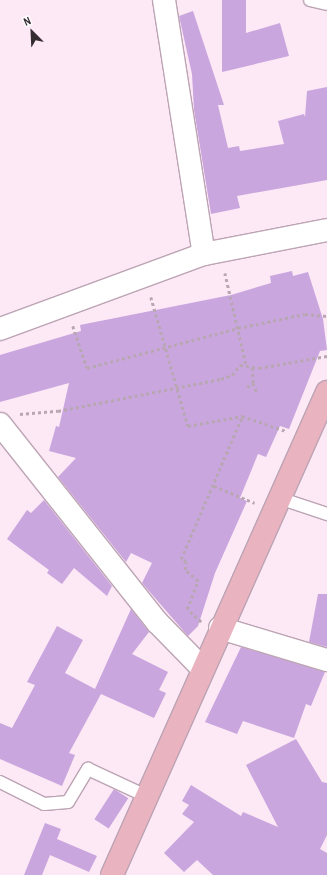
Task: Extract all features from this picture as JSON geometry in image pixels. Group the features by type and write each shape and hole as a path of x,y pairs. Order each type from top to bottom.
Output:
{"main road":[{"path":"116,873 146,796 202,668 327,392"}],"street":[{"path":"164,0 212,252"},
{"path":"0,329 145,275 212,252 327,230"},
{"path":"7,419 157,622 202,668"},
{"path":"220,628 327,660"}],"lane":[{"path":"310,0 327,4"},
{"path":"276,504 327,514"},
{"path":"0,782 44,804 68,802 88,769 146,796"}],"path":[{"path":"212,252 238,328 246,364 252,368 327,356"},
{"path":"145,275 174,385 188,426 242,416 306,439"},
{"path":"66,305 87,368 238,328 305,314 327,316"},
{"path":"7,419 58,411 174,385 221,379 246,364"},
{"path":"252,368 253,383 257,393"},
{"path":"247,387 253,383"},
{"path":"220,628 195,620 186,609 198,581 185,570 186,562 181,558 214,486 242,416"},
{"path":"214,486 276,504"}],"building":[{"path":"222,0 246,0 246,33 280,23 289,56 222,72"},
{"path":"193,11 224,105 218,105 228,148 239,146 240,151 284,144 278,121 304,114 305,117 307,91 327,87 327,180 237,196 240,208 211,214 194,110 192,74 179,16"},
{"path":"292,271 293,276 308,272 323,319 327,350 320,351 289,429 280,426 266,457 258,454 240,498 247,501 215,573 198,626 188,636 142,583 152,563 131,553 126,562 58,477 76,458 49,451 56,426 59,427 69,383 0,402 0,355 81,331 80,325 231,295 271,283 270,276"},
{"path":"44,500 112,586 107,596 74,568 62,584 47,573 49,570 7,539 27,510 31,513"},
{"path":"318,594 327,594 327,647 309,642"},
{"path":"131,609 149,632 132,654 168,672 159,690 166,693 154,718 101,694 69,753 75,755 62,786 0,759 0,723 12,728 35,685 27,682 57,626 83,640 65,673 95,689"},
{"path":"241,647 325,672 311,706 306,704 294,738 243,721 237,734 205,722"},
{"path":"296,739 322,782 327,783 327,835 320,849 327,853 327,875 213,875 197,860 184,872 164,853 194,822 182,814 189,805 182,801 191,785 241,816 243,812 278,827 246,765"},
{"path":"114,789 128,798 109,828 94,819"},
{"path":"45,823 61,829 57,839 97,856 89,872 50,855 42,875 24,875"}]}
